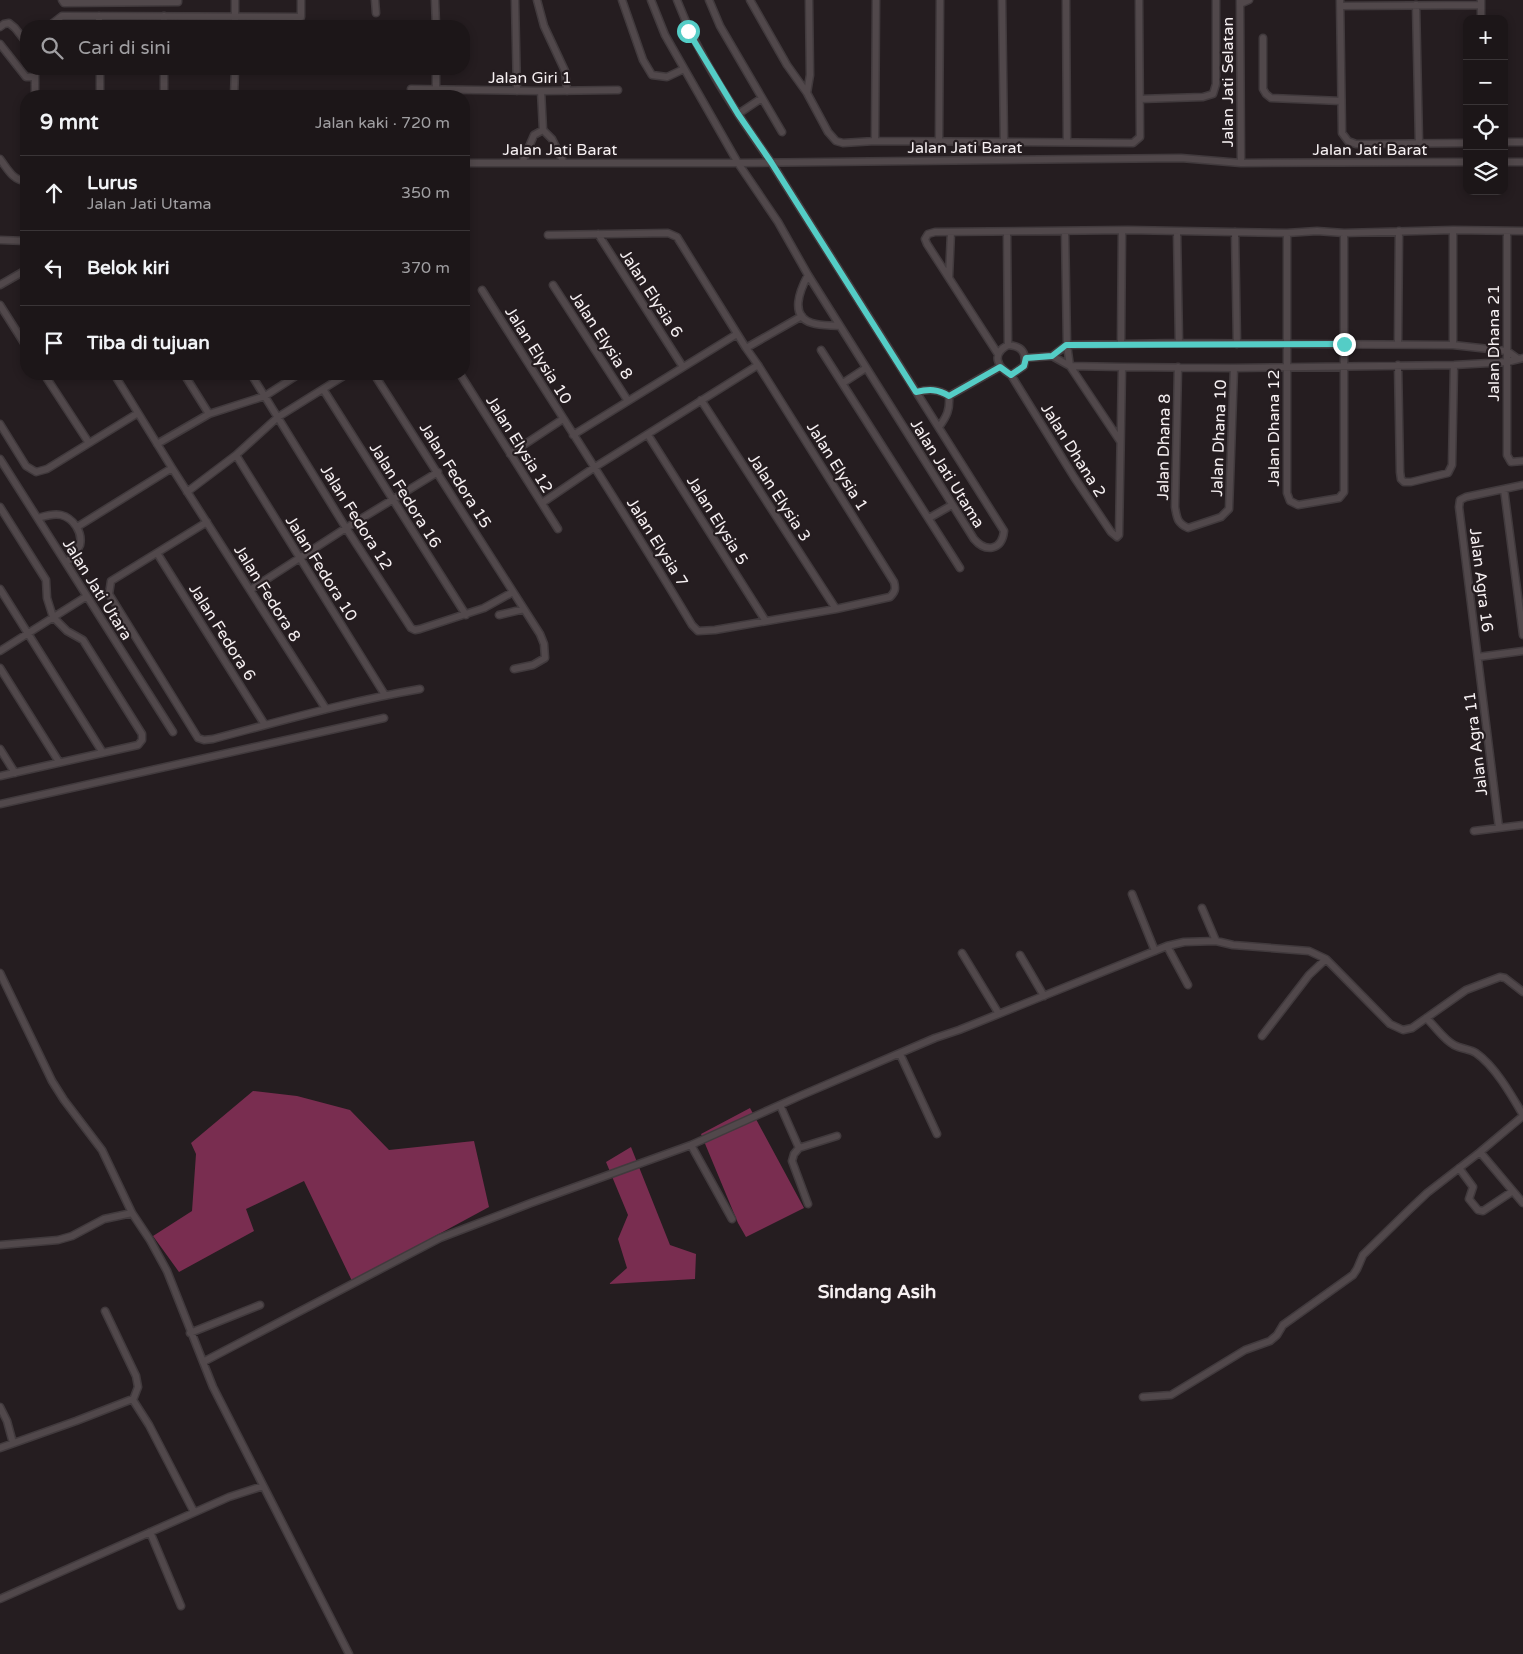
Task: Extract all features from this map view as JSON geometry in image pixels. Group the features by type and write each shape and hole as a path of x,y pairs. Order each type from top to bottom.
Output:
{"street":[{"path":"62,0 64,3 92,1 178,2 178,0"},
{"path":"235,0 235,20"},
{"path":"57,20 62,16 301,17 301,0"},
{"path":"375,0 376,13"},
{"path":"436,0 436,20"},
{"path":"515,0 517,91"},
{"path":"536,0 544,26 564,71 568,91"},
{"path":"622,0 643,60 652,75 667,76 684,69"},
{"name":"Jalan Jati Utama","path":"651,0 665,35 738,163 778,222 808,275 952,505 981,547 988,549 997,546 1003,538 1004,531 771,162 738,114 688,31 676,0"},
{"path":"709,0 720,26 782,132"},
{"path":"750,0 787,66 806,93 828,132 836,141 843,143 876,141 1133,143 1140,138 1139,0"},
{"path":"806,93 810,75 809,0"},
{"path":"876,0 876,141"},
{"path":"939,141 940,0"},
{"path":"1002,0 1004,141"},
{"path":"1066,0 1067,141"},
{"path":"1140,99 1203,97 1213,94 1216,84 1216,0"},
{"path":"1240,2 1249,0"},
{"name":"Jalan Jati Selatan","path":"1240,2 1241,163"},
{"path":"1463,143 1356,144 1348,141 1342,133 1340,3 1416,5 1481,3"},
{"path":"1416,5 1419,143"},
{"path":"0,27 10,23 20,34"},
{"path":"1263,38 1264,89 1266,94 1271,98 1341,101"},
{"path":"0,44 20,69"},
{"path":"24,75 26,77 35,77 35,90"},
{"path":"100,75 100,90"},
{"path":"164,75 164,90"},
{"path":"234,75 234,90"},
{"path":"436,75 436,90"},
{"name":"Jalan Giri 1","path":"411,89 417,90"},
{"name":"Jalan Giri 1","path":"470,92 618,90"},
{"path":"541,91 544,130 552,139 564,163"},
{"path":"738,114 762,98"},
{"path":"522,163 534,135 544,130"},
{"path":"1508,142 1523,142"},
{"path":"0,158 15,178 20,181"},
{"name":"Jalan Jati Barat","path":"470,163 738,163 1180,158 1241,163 1463,162"},
{"path":"1508,162 1523,162"},
{"path":"1453,230 1453,345"},
{"path":"998,354 925,239 928,234 935,232 1065,231 1287,233 1317,231 1344,233 1453,230 1523,231"},
{"path":"1065,231 1066,345 1070,366 1120,441"},
{"path":"1121,344 1122,231"},
{"path":"1398,344 1399,231"},
{"name":"Jalan Dhana 21","path":"1507,231 1507,455 1511,462 1523,461"},
{"name":"Jalan Elysia 1","path":"598,234 668,232 677,236 894,582 896,587 890,597 836,609"},
{"path":"949,278 951,232"},
{"path":"1007,232 1008,345"},
{"path":"1177,232 1179,344"},
{"path":"1235,232 1237,344"},
{"name":"Jalan Dhana 12","path":"1287,233 1286,494 1290,501 1298,505 1339,498 1344,492 1344,367"},
{"path":"1344,233 1344,367"},
{"path":"548,235 598,234"},
{"name":"Jalan Elysia 6","path":"598,234 683,367"},
{"path":"0,240 20,240"},
{"path":"0,284 20,273"},
{"path":"808,275 802,285 798,299 798,306 802,316 805,320 818,325 840,326"},
{"name":"Jalan Elysia 8","path":"553,284 628,401"},
{"name":"Jalan Elysia 10","path":"482,290 595,467"},
{"path":"0,305 20,337"},
{"path":"746,348 802,316"},
{"path":"574,435 737,334"},
{"path":"1052,356 1066,345 1398,344 1453,345 1507,351 1520,359"},
{"path":"1008,345 1016,346 1023,350 1026,358 1024,366 1011,375 1000,367 997,361 998,354 1002,348 1008,345"},
{"path":"822,350 960,568"},
{"path":"1026,358 1052,356 1070,366 1178,368 1454,365 1507,362 1520,359"},
{"path":"542,503 595,467 758,365"},
{"path":"1398,365 1401,479 1404,482 1411,482 1448,472 1452,466 1454,455 1454,365"},
{"path":"949,396 1000,367"},
{"path":"1120,441 1122,367"},
{"path":"843,383 866,368"},
{"name":"Jalan Dhana 8","path":"1178,368 1175,507 1177,519 1181,525 1188,528 1221,517 1229,509"},
{"name":"Jalan Dhana 10","path":"1229,509 1234,368"},
{"name":"Jalan Dhana 2","path":"1011,375 1089,500 1111,532 1117,537 1120,441"},
{"path":"48,380 89,443"},
{"name":"Jalan Fedora 8","path":"118,380 326,709"},
{"path":"188,380 209,414"},
{"name":"Jalan Fedora 12","path":"255,380 346,528 411,628 415,630 466,614"},
{"path":"157,444 209,414 265,396 290,380"},
{"path":"187,492 236,455 278,417 337,380"},
{"name":"Jalan Fedora 15","path":"378,380 540,634 544,644 545,658 533,665 514,669"},
{"name":"Jalan Elysia 12","path":"464,380 558,529"},
{"name":"Jalan Fedora 16","path":"323,389 466,614"},
{"path":"916,392 932,389 949,396"},
{"path":"939,427 948,416 949,396"},
{"name":"Jalan Elysia 3","path":"701,400 836,609"},
{"path":"0,424 26,466 36,472 47,469 138,413"},
{"path":"510,454 563,419"},
{"name":"Jalan Elysia 5","path":"648,435 765,620"},
{"name":"Jalan Fedora 10","path":"236,455 385,695"},
{"name":"Jalan Jati Utara","path":"0,460 173,732"},
{"name":"Jalan Elysia 7","path":"595,467 692,625 698,631 715,630 765,620"},
{"path":"77,527 172,468"},
{"path":"250,590 438,472"},
{"path":"1523,485 1504,489 1523,635"},
{"name":"Jalan Agra 16","path":"1478,657 1459,507 1460,500 1504,489"},
{"path":"929,518 952,505"},
{"path":"0,507 46,580 47,598 53,617 67,631 83,640 142,734 142,740 138,745 0,776"},
{"path":"38,518 48,515 63,515 77,527 81,536 80,544 78,550 66,563"},
{"path":"207,522 111,581 109,594 198,738 204,740 213,739 326,709 420,688"},
{"name":"Jalan Fedora 6","path":"157,553 265,726"},
{"path":"0,589 103,753"},
{"path":"466,614 494,604 513,592"},
{"path":"0,651 86,596"},
{"path":"499,616 524,609"},
{"path":"765,620 836,609"},
{"path":"1478,657 1523,651"},
{"name":"Jalan Agra 11","path":"1478,657 1499,828"},
{"path":"0,668 59,762"},
{"path":"0,804 384,718"},
{"path":"0,750 15,773"},
{"path":"1474,831 1523,825"},
{"path":"1132,894 1155,951"},
{"path":"1202,908 1216,941"},
{"path":"203,1362 440,1238 692,1145 900,1054 1168,946 1184,942 1216,941 1233,945 1304,950 1326,959 1390,1024 1403,1030 1412,1028 1466,990 1500,977 1505,978 1523,992"},
{"path":"1168,946 1188,985"},
{"path":"962,953 999,1014"},
{"path":"1020,955 1044,996"},
{"path":"1262,1036 1309,975 1326,959"},
{"path":"0,973 52,1081 102,1150 132,1214 150,1240 167,1271 213,1387 349,1654"},
{"path":"1143,1397 1171,1395 1246,1350 1270,1341 1277,1335 1283,1325 1353,1275 1358,1269 1362,1256 1428,1193 1523,1116 1502,1080 1486,1062 1475,1052 1454,1045 1446,1040 1426,1018"},
{"path":"900,1054 937,1134"},
{"path":"780,1105 799,1148"},
{"path":"808,1204 792,1161 794,1154 799,1148 837,1136"},
{"path":"692,1145 732,1219"},
{"path":"1480,1152 1523,1204"},
{"path":"1459,1168 1474,1188 1469,1199 1478,1210 1483,1211 1513,1191"},
{"path":"0,1245 58,1240 72,1236 104,1219 132,1214"},
{"path":"190,1333 260,1305"},
{"path":"105,1311 136,1376 138,1387 133,1400"},
{"path":"0,1448 133,1400"},
{"path":"133,1400 149,1425 194,1512"},
{"path":"0,1407 7,1421 13,1443"},
{"path":"0,1599 194,1512 229,1497 262,1486"},
{"path":"150,1532 181,1606"}],"shaded area":[{"path":"253,1091 297,1096 350,1110 389,1150 474,1141 489,1207 352,1281 304,1181 246,1209 254,1231 179,1272 153,1236 192,1211 196,1154 191,1143"},
{"path":"750,1108 804,1208 746,1237 738,1223 701,1134"},
{"path":"631,1147 670,1245 696,1254 695,1279 609,1284 627,1268 618,1239 628,1215 606,1162"}],"district":[{"name":"Sindang Asih","path":"877,1291"}],"route":[{"path":"688,31 738,114 771,162 916,392 932,389 949,396 1000,367 1011,375 1024,366 1026,358 1052,356 1066,345 1344,344"}]}
